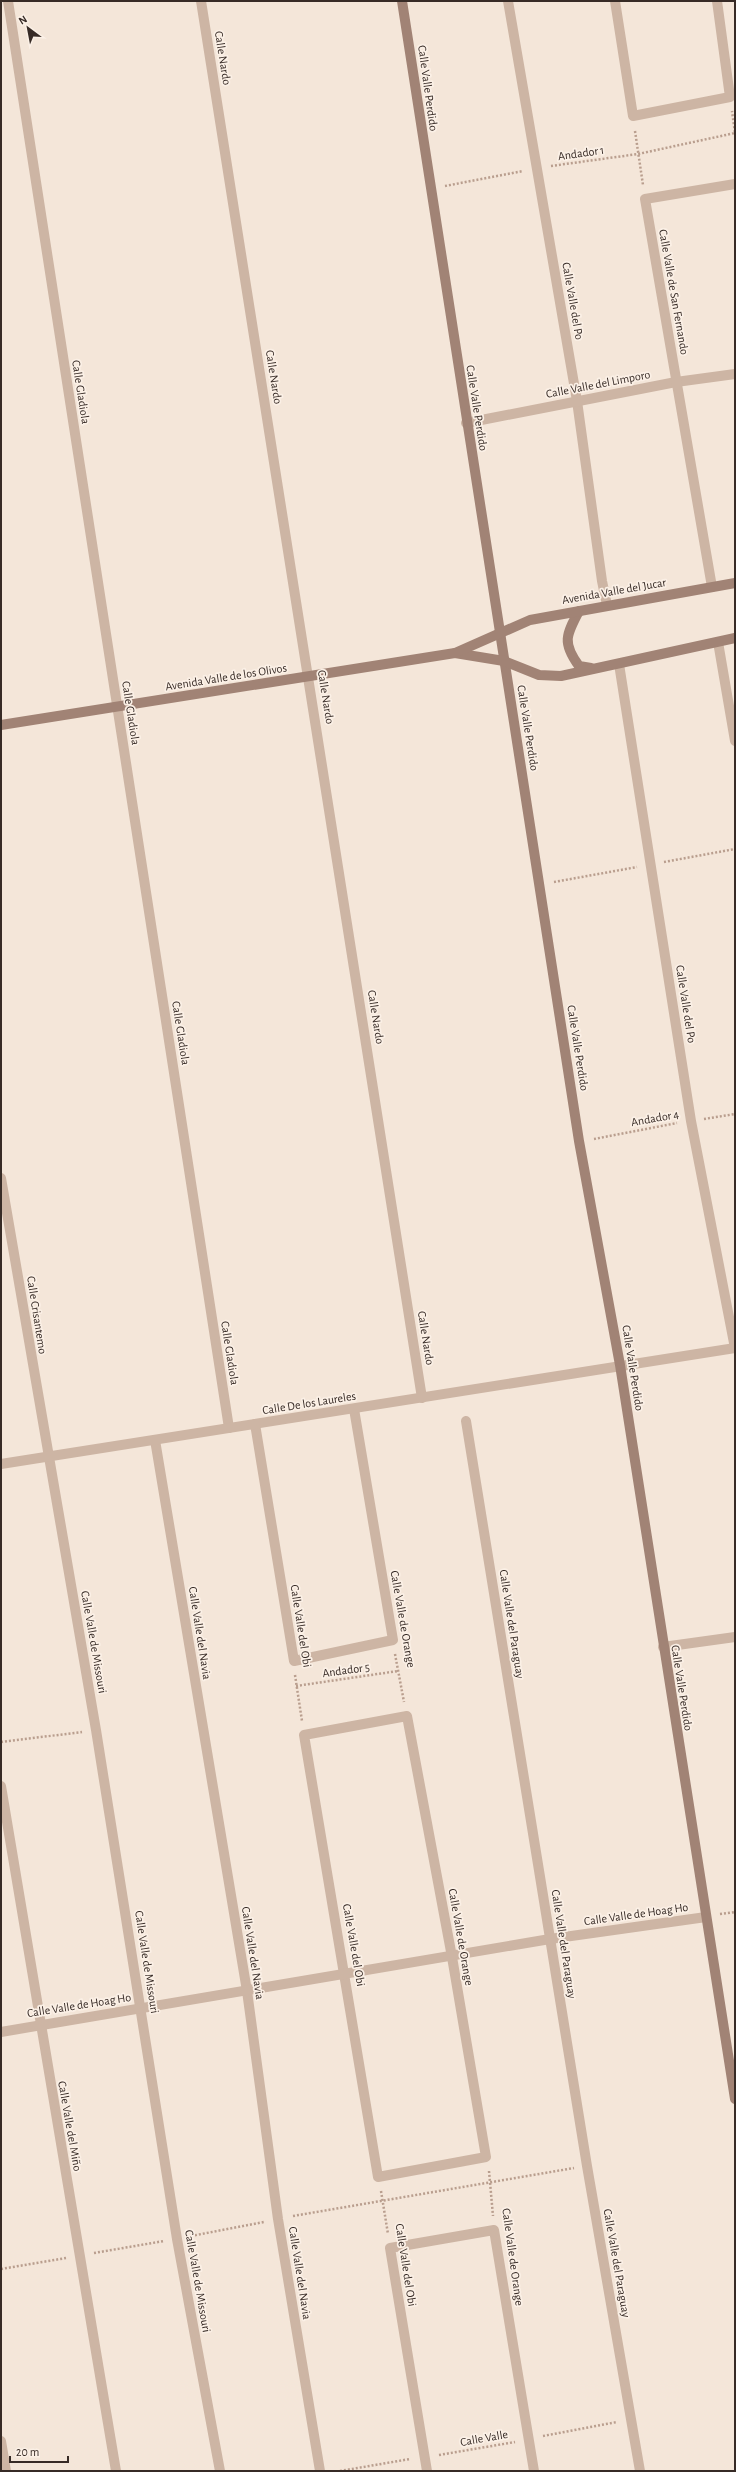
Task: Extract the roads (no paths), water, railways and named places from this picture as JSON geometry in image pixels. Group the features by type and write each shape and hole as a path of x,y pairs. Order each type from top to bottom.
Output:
{"street":[{"name":"Calle Gladiola","path":"8,1 229,1428"},
{"name":"Calle Nardo","path":"200,1 309,677 422,1398"},
{"name":"Calle Valle Perdido","path":"402,1 466,422 579,1141 620,1365 735,2099"},
{"name":"Calle Valle del Po","path":"508,1 577,401 602,581 607,605"},
{"path":"615,1 633,116 730,97 717,1"},
{"name":"Calle Valle de San Fernando","path":"712,587 645,200 735,184"},
{"name":"Calle Valle del Limporo","path":"466,422 676,382 735,374"},
{"name":"Avenida Valle del Jucar","path":"500,634 530,620 735,583"},
{"path":"579,611 567,633 568,651 579,666 596,669"},
{"name":"Avenida Valle de los Olivos","path":"1,725 117,708 455,653 500,634"},
{"path":"504,661 539,675 561,676 735,638"},
{"path":"718,642 735,741"},
{"name":"Avenida Valle de los Olivos","path":"455,653 504,661"},
{"name":"Calle Valle del Po","path":"619,664 691,1121 735,1348"},
{"name":"Calle Crisantemo","path":"1,1178 47,1457"},
{"name":"Calle De los Laureles","path":"1,1464 354,1410 620,1365 735,1348"},
{"name":"Calle Valle de Orange","path":"294,1660 393,1640 354,1410"},
{"name":"Calle Valle del Paraguay","path":"466,1421 550,1939 640,2471"},
{"name":"Calle Valle del Obi","path":"255,1424 294,1660"},
{"name":"Calle Valle del Navia","path":"155,1440 246,1991 278,2219 320,2471"},
{"name":"Calle Valle de Missouri","path":"47,1457 96,1730 177,2239 220,2471"},
{"path":"663,1647 735,1637"},
{"name":"Calle Valle de Orange","path":"378,2177 486,2157 452,1958 407,1716"},
{"name":"Calle Valle del Obi","path":"378,2177 346,1974 304,1735 407,1716"},
{"name":"Calle Valle del Miño","path":"1,1786 39,2025 116,2471"},
{"name":"Calle Valle de Hoag Ho","path":"1,2032 346,1974 452,1958 550,1939 706,1917"},
{"name":"Calle Valle de Orange","path":"494,2230 534,2471"},
{"name":"Calle Valle del Obi","path":"428,2471 390,2248 494,2230"},
{"path":"1,2441 6,2471"}]}
